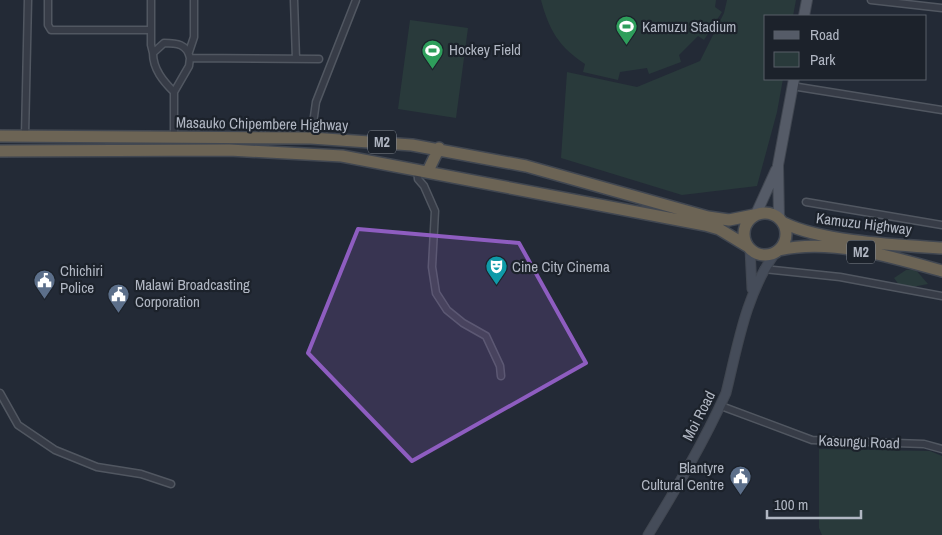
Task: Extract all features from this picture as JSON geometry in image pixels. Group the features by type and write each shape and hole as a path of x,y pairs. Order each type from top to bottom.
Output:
{"highway":[{"name":"Masauko Chipembere Highway","path":"0,136 310,138 372,141 439,148 534,168 708,217 729,220 755,215"},
{"path":"423,170 439,148"},
{"name":"Masauko Chipembere Highway","path":"0,151 268,150 342,156 705,225 719,229 749,247"},
{"name":"M2","path":"755,215 764,212 781,220"},
{"path":"749,247 744,233 745,226 755,215"},
{"path":"777,251 786,237 781,220"},
{"name":"Kamuzu Highway","path":"781,220 797,230 832,237 942,248"},
{"name":"Kamuzu Highway","path":"777,251 802,246 826,246 942,271"},
{"name":"M2","path":"749,247 762,255 777,251"}],"main road":[{"path":"804,15 807,0"},
{"path":"781,220 778,165 793,82"},
{"path":"755,215 778,165"},
{"path":"749,247 752,279 750,299"},
{"path":"750,299 764,269 777,251"},
{"name":"Moi Road","path":"648,535 684,476 721,406 750,299"}],"street":[{"path":"25,136 28,0"},
{"path":"48,0 48,24 50,30 151,30"},
{"path":"151,0 151,30 156,68 174,92"},
{"path":"174,138 174,92 189,66 194,37 194,0"},
{"path":"294,0 296,59"},
{"path":"310,138 316,102 356,0"},
{"path":"871,0 942,8"},
{"path":"153,53 164,43 177,43 190,55 319,59"},
{"path":"793,82 942,110"},
{"path":"423,170 418,179 424,186 435,211 432,267 436,293 447,310 459,320 486,336 500,366 501,376"},
{"path":"806,202 942,225"},
{"path":"764,269 840,277 942,296"},
{"path":"0,393 18,425 55,450 97,467 141,474 171,484"},
{"name":"Kasungu Road","path":"721,406 812,440 924,444 942,449"}],"highlighted area":[{"path":"358,229 519,243 586,363 412,461 308,353"}],"green space":[{"name":"Kamuzu Stadium","path":"541,0 716,0 715,7 722,12 704,40 698,36 679,55 681,62 649,74 647,68 620,72 618,80 583,72 585,64 568,51 556,37"},
{"path":"727,0 796,0 793,15 764,15 764,80 783,80 777,112 757,186 682,195 561,158 567,72 637,87 700,61 724,13"},
{"name":"Hockey Field","path":"410,20 468,28 456,118 398,109"},
{"path":"915,269 928,284 902,289 894,278 906,270"},
{"path":"819,449 930,451 942,456 942,535 822,535 819,528"}],"place":[{"name":"Kamuzu Stadium","path":"626,46"},
{"name":"Hockey Field","path":"433,69"},
{"name":"Cine City Cinema","path":"496,286"},
{"name":"Chichiri Police","path":"44,299"},
{"name":"Malawi Broadcasting Corporation","path":"119,313"},
{"name":"Blantyre Cultural Centre","path":"740,496"}]}
